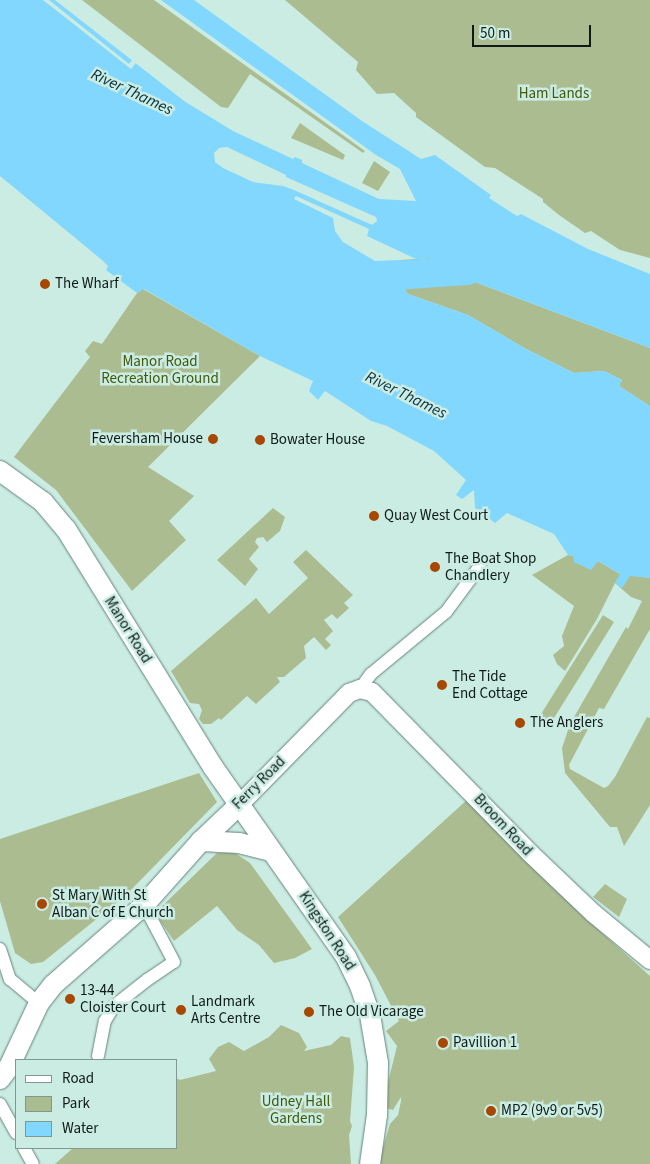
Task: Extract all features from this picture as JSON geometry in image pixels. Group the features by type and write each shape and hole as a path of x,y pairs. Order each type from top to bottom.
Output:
{"main road":[{"name":"Manor Road","path":"0,471 43,502 66,529 213,768 240,804"},
{"name":"Ferry Road","path":"0,1080 9,1067 39,1003 53,985 144,905 200,841 240,804"},
{"name":"Kingston Road","path":"240,804 344,954 365,1000 375,1044 378,1083 377,1115 370,1164"},
{"path":"200,841 239,843 271,851"}],"street":[{"name":"Ferry Road","path":"240,804 349,693 360,690 371,674 446,612 480,566"},
{"name":"Broom Road","path":"360,690 372,692 378,696 530,854 593,913 650,960"},
{"path":"98,1056 105,1021 114,1006 174,962 144,905"},
{"path":"0,948 10,978 39,1003"},
{"path":"0,1104 15,1131"},
{"path":"25,1149 33,1164"}],"green space":[{"path":"82,0 154,0 365,151 363,153 250,74 228,108 221,107"},
{"name":"Ham Lands","path":"285,0 650,0 650,258 620,250 591,231 585,233 559,215 543,202 543,199 495,168 485,167 416,117 416,113 394,93 377,94 356,70 358,62"},
{"path":"300,123 345,155 343,160 291,138"},
{"path":"374,161 390,172 378,191 362,183"},
{"path":"429,258 430,282 467,279 650,348 650,406 619,386 622,380 604,371 574,373 526,349 468,315 408,294 404,288 401,260"},
{"name":"Manor Road Recreation Ground","path":"143,289 260,356 148,467 194,496 169,521 186,540 132,591 56,490 14,457 90,357 85,351 93,341 102,344 137,293"},
{"path":"273,508 285,517 280,531 267,542 263,537 257,538 255,542 259,547 249,559 258,569 245,586 217,560"},
{"path":"306,550 353,595 344,603 349,608 337,619 332,614 324,620 333,631 325,639 331,645 326,650 314,637 304,646 306,658 284,677 277,677 280,682 256,704 247,696 221,720 219,718 211,724 203,724 199,719 202,710 199,704 190,703 171,671 256,598 269,614 308,578 293,562"},
{"path":"568,555 598,561 620,574 650,578 650,629 604,709 599,708 569,765 570,769 604,788 608,786 615,777 647,717 650,718 650,805 624,846 617,827 610,827 565,773 562,748 570,724 626,627 628,629 642,601 631,597 615,583 597,619 565,671 557,664 553,655 564,646 562,636 574,606 532,575"},
{"path":"603,615 614,622 550,725 539,718"},
{"path":"199,773 217,802 124,897 43,962 31,964 15,953 0,901 0,839"},
{"path":"468,799 582,915 650,976 650,1164 378,1164 390,1124 398,1115 401,1101 401,1097 393,1110 382,1107 397,1046 386,1031 399,1021 375,975 338,917"},
{"path":"217,853 235,853 250,863 312,949 295,958 274,963 259,945 237,930 217,906 174,941 155,913"},
{"path":"605,884 627,899 619,917 593,897"},
{"name":"Udney Hall Gardens","path":"281,1025 299,1033 307,1047 304,1051 331,1045 341,1036 350,1038 354,1067 350,1121 352,1126 349,1135 351,1164 55,1164 72,1149 178,1149 178,1079 216,1071 209,1059 218,1047 229,1042 244,1051 269,1037"}],"water":[{"path":"0,0 55,0 184,101 233,131 293,159 295,157 302,160 302,163 379,199 416,201 400,169 376,155 161,0 194,0 362,121 421,159 435,155 491,195 489,198 517,216 521,214 588,249 650,274 650,348 467,279 429,282 429,258 416,259 367,236 369,229 296,196 294,199 333,218 335,231 343,242 375,261 401,260 404,288 408,294 468,315 526,349 574,373 604,371 622,380 619,386 650,406 650,578 630,576 622,588 615,583 620,574 598,561 591,570 574,562 573,556 568,555 554,534 507,513 495,523 475,508 474,490 462,499 456,495 466,480 434,451 387,426 371,421 325,391 318,400 309,391 313,381 260,356 144,289 137,293 106,270 108,266 102,260 0,176","holes":["227,147 286,175 286,177 376,217 377,221 372,225 283,186 253,182 223,168 215,162 214,153 219,148"]}],"pier":[{"path":"43,0 49,0 129,64 133,59 136,61 135,64 131,69"}],"waterway":[{"name":"River Thames","path":"364,277 467,270"}],"place":[{"name":"The Wharf","path":"45,284"},
{"name":"Feversham House","path":"213,439"},
{"name":"Bowater House","path":"260,440"},
{"name":"Quay West Court","path":"374,516"},
{"name":"The Boat Shop Chandlery","path":"435,567"},
{"name":"The Tide End Cottage","path":"442,685"},
{"name":"The Anglers","path":"520,723"},
{"name":"St Mary With St Alban C of E Church","path":"42,904"},
{"name":"13-44 Cloister Court","path":"70,999"},
{"name":"Landmark Arts Centre","path":"181,1010"},
{"name":"The Old Vicarage","path":"309,1012"},
{"name":"Pavillion 1","path":"443,1043"},
{"name":"MP2 (9v9 or 5v5)","path":"491,1111"}]}
